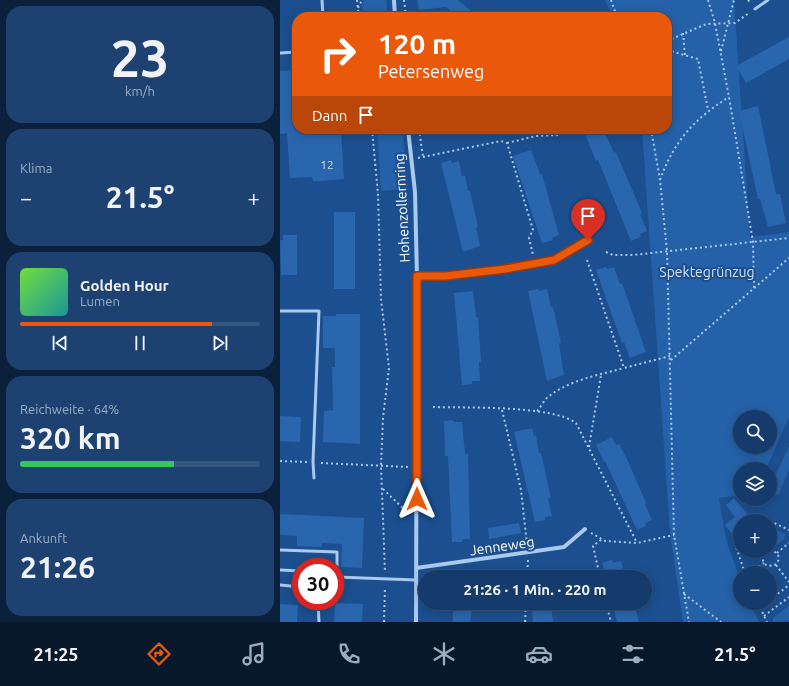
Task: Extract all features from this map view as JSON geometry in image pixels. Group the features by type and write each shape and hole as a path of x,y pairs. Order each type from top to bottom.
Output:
{"street":[{"path":"394,0 395,12"},
{"name":"Hohenzollernring","path":"408,134 415,192 417,276 416,622"},
{"path":"417,276 446,276 505,269 554,260 588,240"},
{"name":"Jenneweg","path":"416,568 564,547 585,529"}],"lane":[{"path":"322,0 323,12"},
{"path":"755,9 768,0"},
{"path":"280,53 292,52"},
{"path":"280,311 319,311 313,462 314,478"},
{"path":"280,550 337,552 337,558"},
{"path":"280,570 292,571"},
{"path":"344,577 416,580"},
{"path":"280,585 292,586"},
{"path":"318,610 319,622"}],"path":[{"path":"357,0 358,12"},
{"path":"358,8 362,0"},
{"path":"404,0 405,12"},
{"path":"611,0 615,12"},
{"path":"708,0 715,22 721,52 753,242 754,288"},
{"path":"721,52 734,0"},
{"path":"672,38 706,24 715,22 735,23 755,9"},
{"path":"683,33 685,55"},
{"path":"672,51 698,59 708,110"},
{"path":"660,180 673,149 683,135 708,110 729,97"},
{"path":"372,134 378,194 381,299 389,368 383,418 382,466 385,580 384,622"},
{"path":"420,134 423,157"},
{"path":"411,159 501,141 507,143 536,136 561,134"},
{"path":"652,134 660,180 667,251 671,360 674,535 689,622"},
{"path":"507,143 533,230 529,238 532,255"},
{"path":"606,252 613,255 633,255 789,238"},
{"path":"671,360 789,258"},
{"path":"587,260 624,368"},
{"path":"537,411 547,398 559,389 571,384 601,374 670,356"},
{"path":"589,448 601,374"},
{"path":"433,407 537,411 558,414 569,418 576,423 637,543"},
{"path":"502,410 521,490 523,522 528,553 527,570"},
{"path":"280,461 416,468"},
{"path":"382,488 416,521"},
{"path":"777,524 789,530"},
{"path":"585,529 602,539 637,543 674,535"},
{"path":"598,570 593,546 602,539"},
{"path":"776,565 778,560 777,553 789,544"},
{"path":"762,558 764,563 768,566 776,565"},
{"path":"760,566 764,563"},
{"path":"776,565 789,584 777,594"},
{"path":"684,594 722,622"},
{"path":"764,616 789,597"},
{"path":"525,622 526,610"},
{"path":"608,610 611,622"},
{"path":"761,610 767,622"}],"green space":[{"path":"364,0 386,0 387,12 363,12 362,5"},
{"name":"Spektegrünzug","path":"605,0 734,0 750,237 789,232 789,417 777,444 777,410 733,410 733,454 773,454 769,462 733,462 733,496 719,498 726,539 735,566 733,566 733,610 753,610 759,622 683,622 670,533 642,134 672,134 672,12 611,12"},
{"path":"377,134 403,134 408,187 381,191"},
{"path":"789,446 789,469 779,495 777,494 777,472"},
{"path":"777,530 785,534 785,538 778,544"},
{"path":"789,606 789,621 773,622 773,618"}],"building":[{"path":"417,0 458,0 472,12 452,12 446,7 419,10"},
{"path":"789,37 789,59 746,83 736,66"},
{"path":"292,70 292,134 341,134 344,179 313,181 312,177 290,178 287,133 280,134 280,71"},
{"path":"758,106 776,194 780,194 786,223 768,227 760,199 758,199 739,111"},
{"path":"585,134 605,134 614,153 616,152 642,213 640,214 647,231 640,234 641,237 631,241 598,160 596,161"},
{"path":"531,150 540,174 542,174 559,235 552,238 553,240 542,243 513,156"},
{"path":"451,160 452,163 459,161 462,176 465,176 468,191 470,191 478,227 476,228 480,246 463,252 441,163"},
{"path":"334,212 355,212 355,289 334,289"},
{"path":"283,235 297,235 297,275 281,275 280,240 283,240"},
{"path":"606,267 607,269 614,267 620,284 622,283 646,352 630,358 624,342 622,343 596,270"},
{"path":"538,289 539,291 547,289 551,307 553,307 561,343 559,344 564,375 547,381 528,291"},
{"path":"473,291 476,317 478,317 481,362 479,362 480,381 472,381 472,384 462,385 454,293"},
{"path":"336,314 360,314 360,444 323,442 324,411 333,410 332,367 335,367 335,348 323,348 323,316 336,316"},
{"path":"280,416 301,417 300,442 280,441"},
{"path":"453,420 453,422 462,422 465,454 468,454 470,539 463,539 462,542 452,542 448,456 445,456 444,421"},
{"path":"532,428 534,436 536,436 539,453 541,453 551,498 548,498 552,516 545,517 545,520 535,522 514,432"},
{"path":"612,437 616,445 619,444 627,459 652,520 645,523 646,526 637,530 596,445"},
{"path":"733,499 733,506 741,506 747,514 733,514 726,505"},
{"path":"280,514 364,518 362,568 344,567 344,558 341,558 342,544 322,543 322,547 297,546 297,536 280,535"},
{"path":"733,519 733,533 732,534 725,525"},
{"path":"519,523 521,533 489,539 488,528"},
{"path":"612,560 613,563 621,561 623,570 604,570 602,563"},
{"path":"344,603 363,604 362,622 334,622 335,610 344,610"},
{"path":"280,604 292,605 292,610 298,610 297,622 280,622"},
{"path":"453,610 472,610 470,622 453,622"},
{"path":"532,610 552,610 553,622 533,622"},
{"path":"614,610 636,610 639,622 617,622"}],"route":[{"path":"417,499 417,276 446,276 505,269 554,260 588,240"}]}
